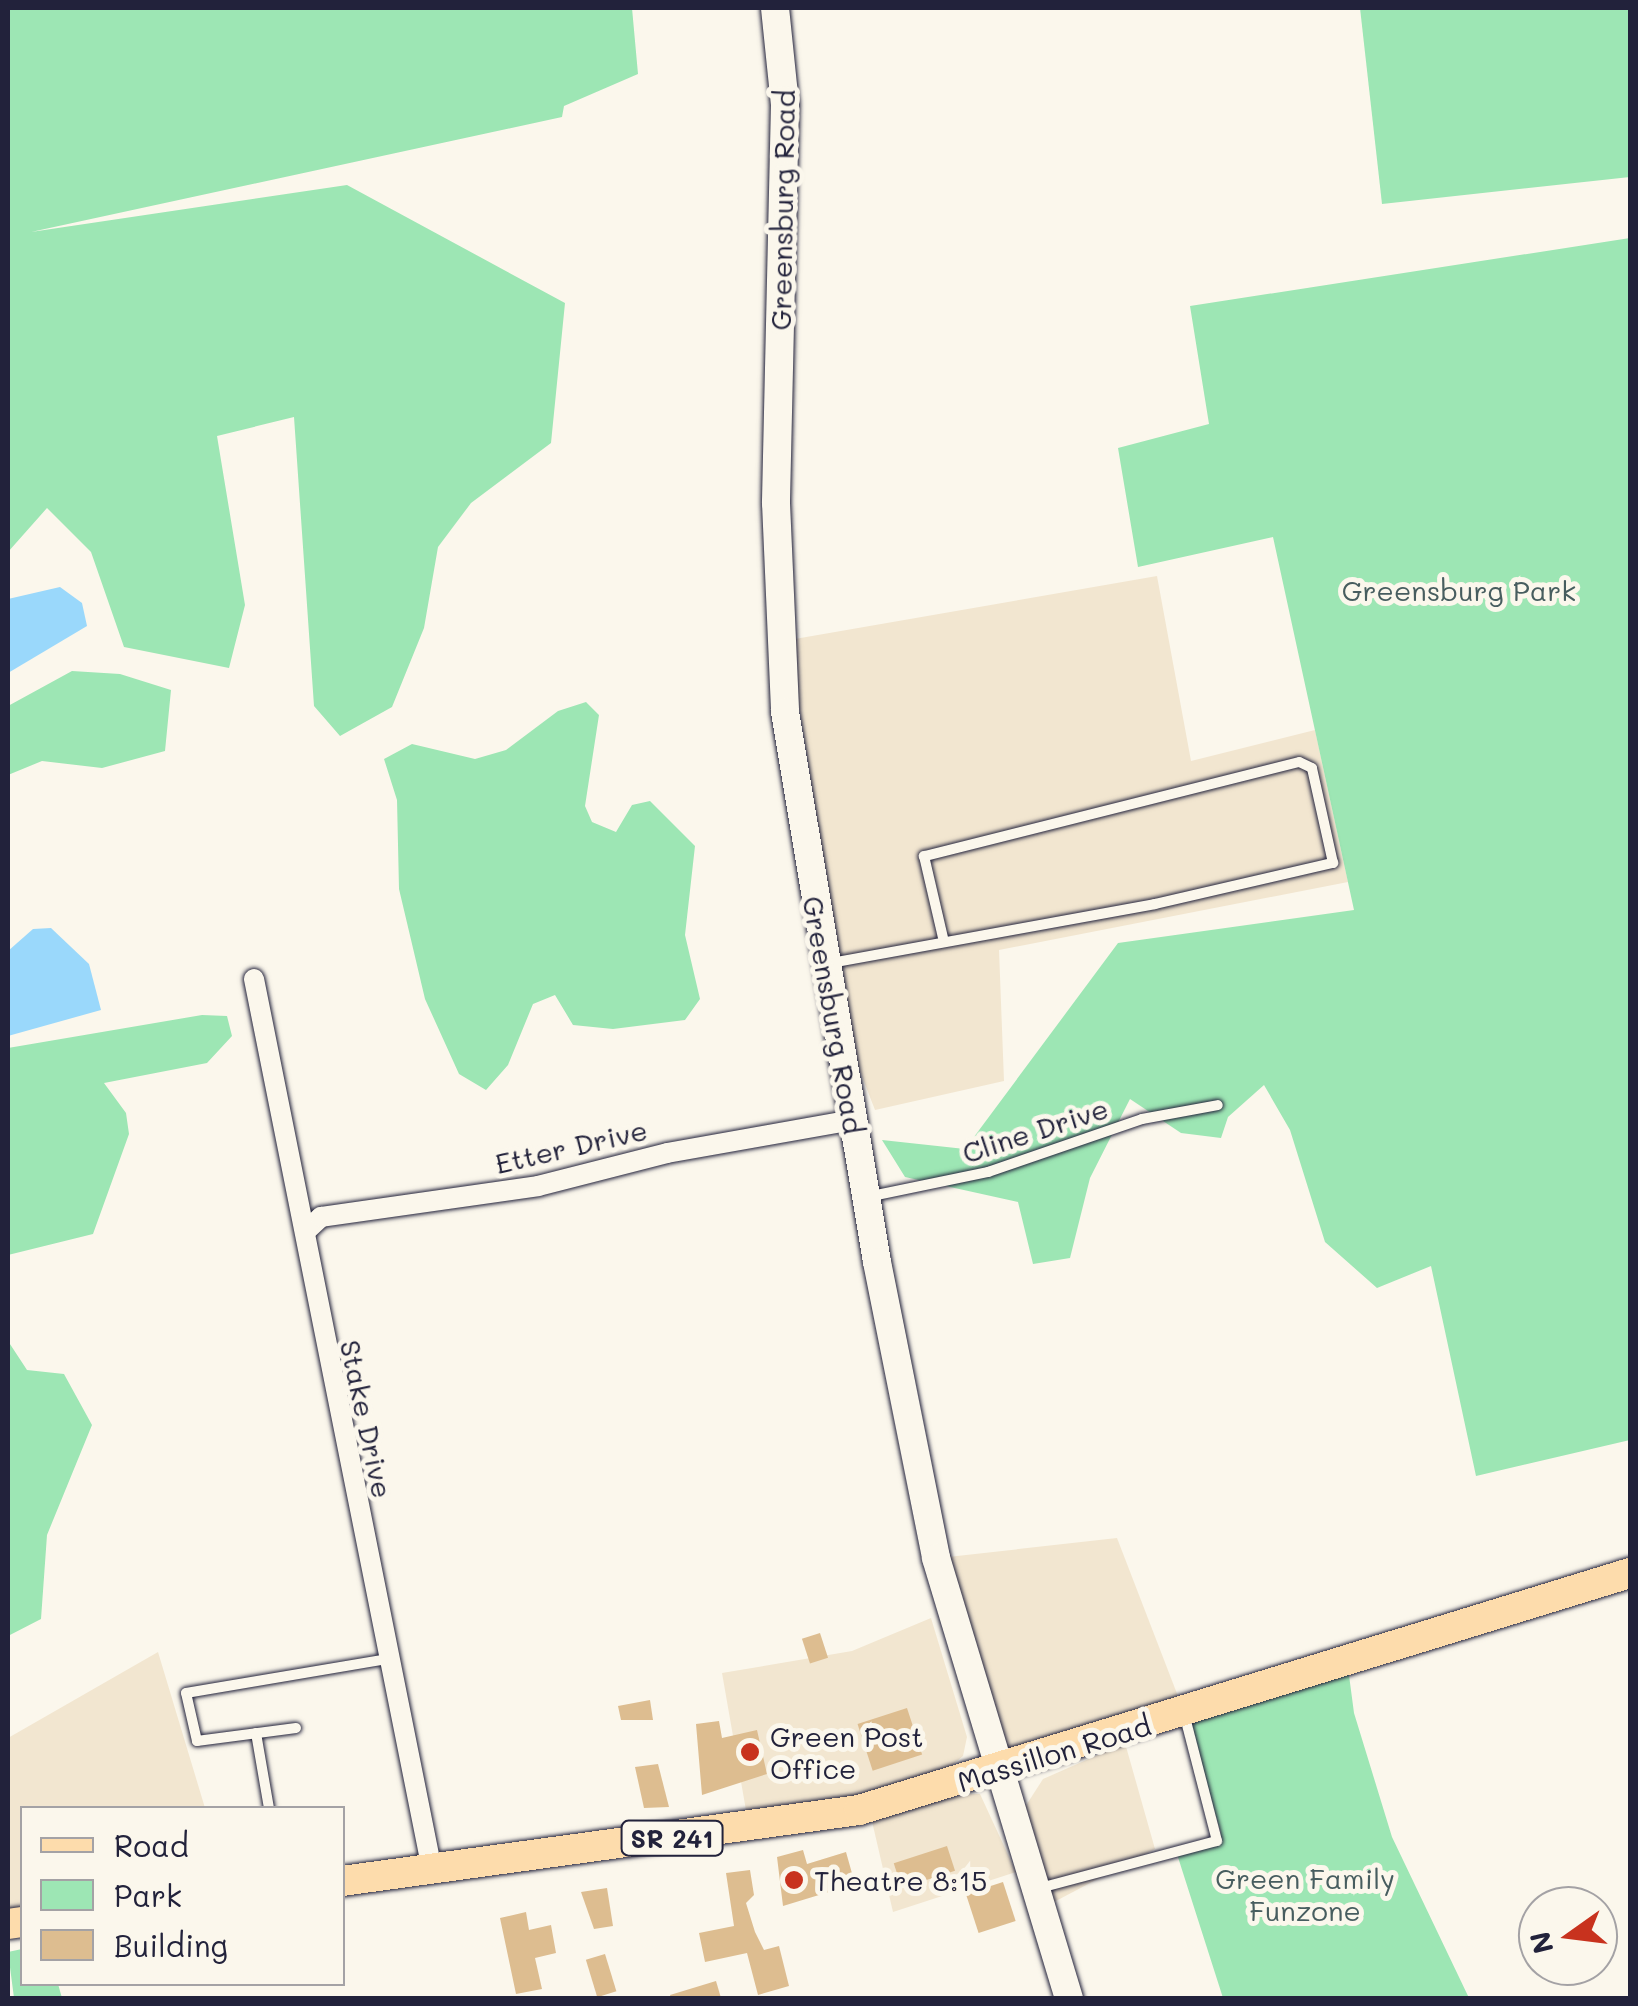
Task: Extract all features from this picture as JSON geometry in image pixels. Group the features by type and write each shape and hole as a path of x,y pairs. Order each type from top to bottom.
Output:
{"main road":[{"name":"Greensburg Road","path":"775,8 785,104 776,602 825,964 936,1558 1069,1998"},
{"name":"Massillon Road","path":"345,1881 788,1824 997,1770 1630,1574"}],"street":[{"name":"Stake Drive","path":"254,978 432,1870"},
{"name":"Etter Drive","path":"306,1230 322,1217 538,1186 666,1152 852,1120"}],"lane":[{"path":"825,964 944,942 1333,863 1312,768 1299,762 924,856 944,942"},
{"name":"Cline Drive","path":"866,1197 988,1172 1142,1119 1218,1104"},
{"path":"296,1728 197,1741 186,1693 388,1660"},
{"path":"1038,1888 1218,1840 1184,1712"},
{"path":"256,1733 269,1806"}],"shaded area":[{"path":"1157,576 1191,761 1315,730 1348,882 999,950 1004,1081 875,1110 853,1053 789,640"},
{"path":"1117,1538 1181,1704 1000,1763 948,1557"},
{"path":"931,1618 967,1737 963,1756 933,1781 747,1816 722,1673 852,1651"},
{"path":"158,1652 204,1806 20,1806 20,1914 8,1916 8,1738"},
{"path":"1125,1743 1155,1849 1052,1903 1025,1807 1043,1779"},
{"path":"944,1793 980,1794 1016,1872 893,1912 871,1817"}],"green space":[{"path":"8,8 632,8 638,74 564,106 562,117 31,232 347,185 565,303 551,443 471,503 438,547 424,628 392,707 340,736 314,706 294,417 217,436 245,605 229,668 124,647 91,552 47,508 8,552"},
{"path":"1360,8 1630,8 1630,177 1382,204"},
{"name":"Greensburg Park","path":"1630,238 1630,1440 1476,1476 1431,1266 1377,1288 1325,1242 1290,1130 1264,1085 1228,1117 1221,1138 1181,1133 1130,1099 1090,1178 1070,1258 1033,1264 1018,1202 905,1177 882,1140 965,1149 1118,943 1354,910 1273,537 1138,567 1118,448 1209,424 1190,306"},
{"path":"72,671 120,674 171,690 165,751 102,768 42,761 8,775 8,706"},
{"path":"586,702 599,715 585,806 592,822 616,832 632,805 650,801 695,846 685,935 700,999 685,1020 613,1029 573,1025 555,995 533,1004 508,1065 486,1090 459,1074 425,999 399,889 397,800 384,759 412,744 475,759 506,750 558,711"},
{"path":"202,1015 227,1016 232,1036 207,1063 104,1083 126,1113 129,1134 93,1234 8,1255 8,1048"},
{"path":"8,1341 27,1370 64,1374 92,1425 47,1535 41,1619 8,1636"},
{"name":"Green Family Funzone","path":"1347,1660 1354,1713 1392,1837 1469,1998 1223,1998 1176,1851 1221,1833 1184,1712"},
{"path":"20,1949 20,1986 59,1986 62,1998 14,1998 8,1952"}],"water":[{"path":"60,587 82,603 87,626 8,673 8,599"},
{"path":"51,928 89,964 101,1010 8,1036 8,951 33,929"}],"building":[{"path":"820,1633 828,1658 810,1664 802,1639"},
{"path":"650,1700 653,1720 621,1720 618,1706"},
{"path":"907,1708 922,1755 873,1771 858,1724"},
{"path":"719,1721 722,1738 757,1730 767,1774 702,1795 696,1724"},
{"path":"658,1764 669,1807 644,1808 635,1767"},
{"path":"947,1846 955,1871 902,1888 894,1863"},
{"path":"803,1850 807,1864 846,1852 855,1884 783,1906 777,1857"},
{"path":"750,1870 754,1895 746,1903 755,1932 764,1950 779,1946 789,1986 758,1995 747,1953 705,1962 699,1933 734,1926 726,1873"},
{"path":"1003,1882 1016,1921 979,1933 966,1894"},
{"path":"607,1888 613,1926 594,1929 581,1892"},
{"path":"526,1912 529,1930 551,1925 556,1953 535,1958 542,1989 516,1994 500,1918"},
{"path":"605,1954 616,1991 597,1997 586,1960"},
{"path":"716,1981 721,1998 671,1998 670,1995"}],"place":[{"name":"Green Post Office","path":"750,1752"},
{"name":"Theatre 8:15","path":"794,1880"}]}
